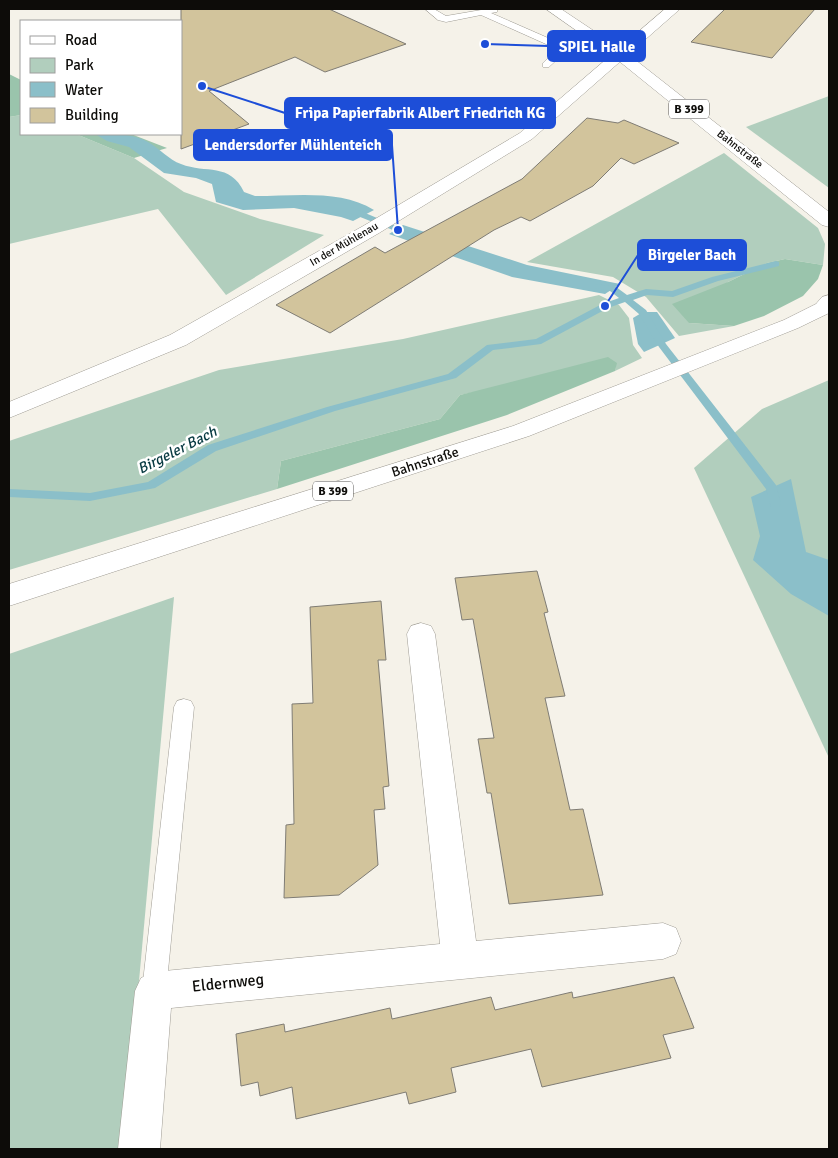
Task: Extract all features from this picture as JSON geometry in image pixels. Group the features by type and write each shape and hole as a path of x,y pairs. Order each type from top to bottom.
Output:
{"street":[{"name":"Bahnstraße","path":"552,9 619,54 829,221"},
{"name":"In der Mühlenau","path":"9,411 178,340 380,224 526,136 673,9"},
{"name":"Bahnstraße","path":"9,595 521,431 654,378 700,362 791,324 823,308 829,301"},
{"path":"421,634 460,960"},
{"name":"Eldernweg","path":"154,991 663,941"},
{"path":"139,1149 154,991"}],"lane":[{"path":"428,9 441,18 446,19 503,9"},
{"path":"482,13 561,47 562,50 546,65"},
{"path":"154,991 184,707"}],"green space":[{"path":"9,74 20,80 20,115 9,117"},
{"path":"829,96 829,188 746,127"},
{"path":"20,115 20,135 78,135 134,158 184,192 260,219 324,235 226,295 158,209 9,244 9,117"},
{"path":"78,135 134,135 167,148 134,158"},
{"path":"724,153 818,228 825,244 823,265 785,259 767,263 728,282 689,323 734,326 679,336 646,297 613,277 527,262"},
{"path":"785,259 823,265 818,279 803,296 764,316 734,326 689,323 672,304 728,282 767,263"},
{"path":"599,295 619,305 629,318 633,345 642,358 615,371 616,363 460,395 440,419 281,461 277,489 9,570 9,441 219,370 403,339"},
{"path":"608,357 617,363 615,371 507,415 277,489 281,461 440,419 460,395"},
{"path":"829,380 829,758 694,468 762,409"},
{"path":"174,597 137,1003 119,1149 9,1149 9,654"}],"water":[{"path":"97,135 123,135 142,139 181,164 217,170 232,176 244,192 255,196 332,196 361,203 374,210 353,221 294,208 243,210 216,202 212,184 196,178 164,173 129,147 107,141"},
{"path":"403,225 527,265 620,284 605,294 512,277 389,234"},
{"path":"643,312 657,312 675,338 644,352 638,344 633,318"},
{"path":"791,479 806,552 829,560 829,616 791,594 753,560 760,536 751,497"}],"building":[{"path":"181,9 329,9 406,44 325,72 295,57 209,91 249,124 181,149"},
{"path":"725,9 815,9 772,58 691,42"},
{"path":"587,118 618,123 624,120 679,143 634,164 621,158 593,186 530,221 521,217 494,230 330,333 276,305 375,247 385,253 522,179"},
{"path":"537,571 548,612 544,613 565,696 545,698 570,810 583,809 603,895 509,904 491,793 487,793 478,739 494,738 473,619 462,620 455,578"},
{"path":"381,601 386,660 378,660 389,786 383,787 385,809 374,810 378,865 339,895 284,898 286,825 294,824 292,704 313,703 310,607"},
{"path":"674,977 694,1028 663,1035 671,1058 542,1087 531,1049 451,1068 456,1092 409,1104 406,1092 296,1119 292,1087 260,1096 258,1082 241,1086 236,1034 284,1024 285,1032 390,1008 392,1019 491,997 495,1010 572,992 573,998"}],"waterway":[{"path":"348,209 411,234"},
{"name":"Birgeler Bach","path":"626,299 646,292 673,294 715,279 776,264"},
{"path":"598,286 613,289 626,299"},
{"name":"Birgeler Bach","path":"9,493 90,497 151,485 212,448 331,409 452,376 490,347 538,342 605,306 626,299"},
{"path":"626,299 643,312 662,345 772,488 775,504"}],"place":[{"name":"SPIEL Halle","path":"485,44"},
{"name":"Fripa Papierfabrik Albert Friedrich KG","path":"202,86"},
{"name":"Lendersdorfer Mühlenteich","path":"398,230"},
{"name":"Birgeler Bach","path":"605,306"}]}
